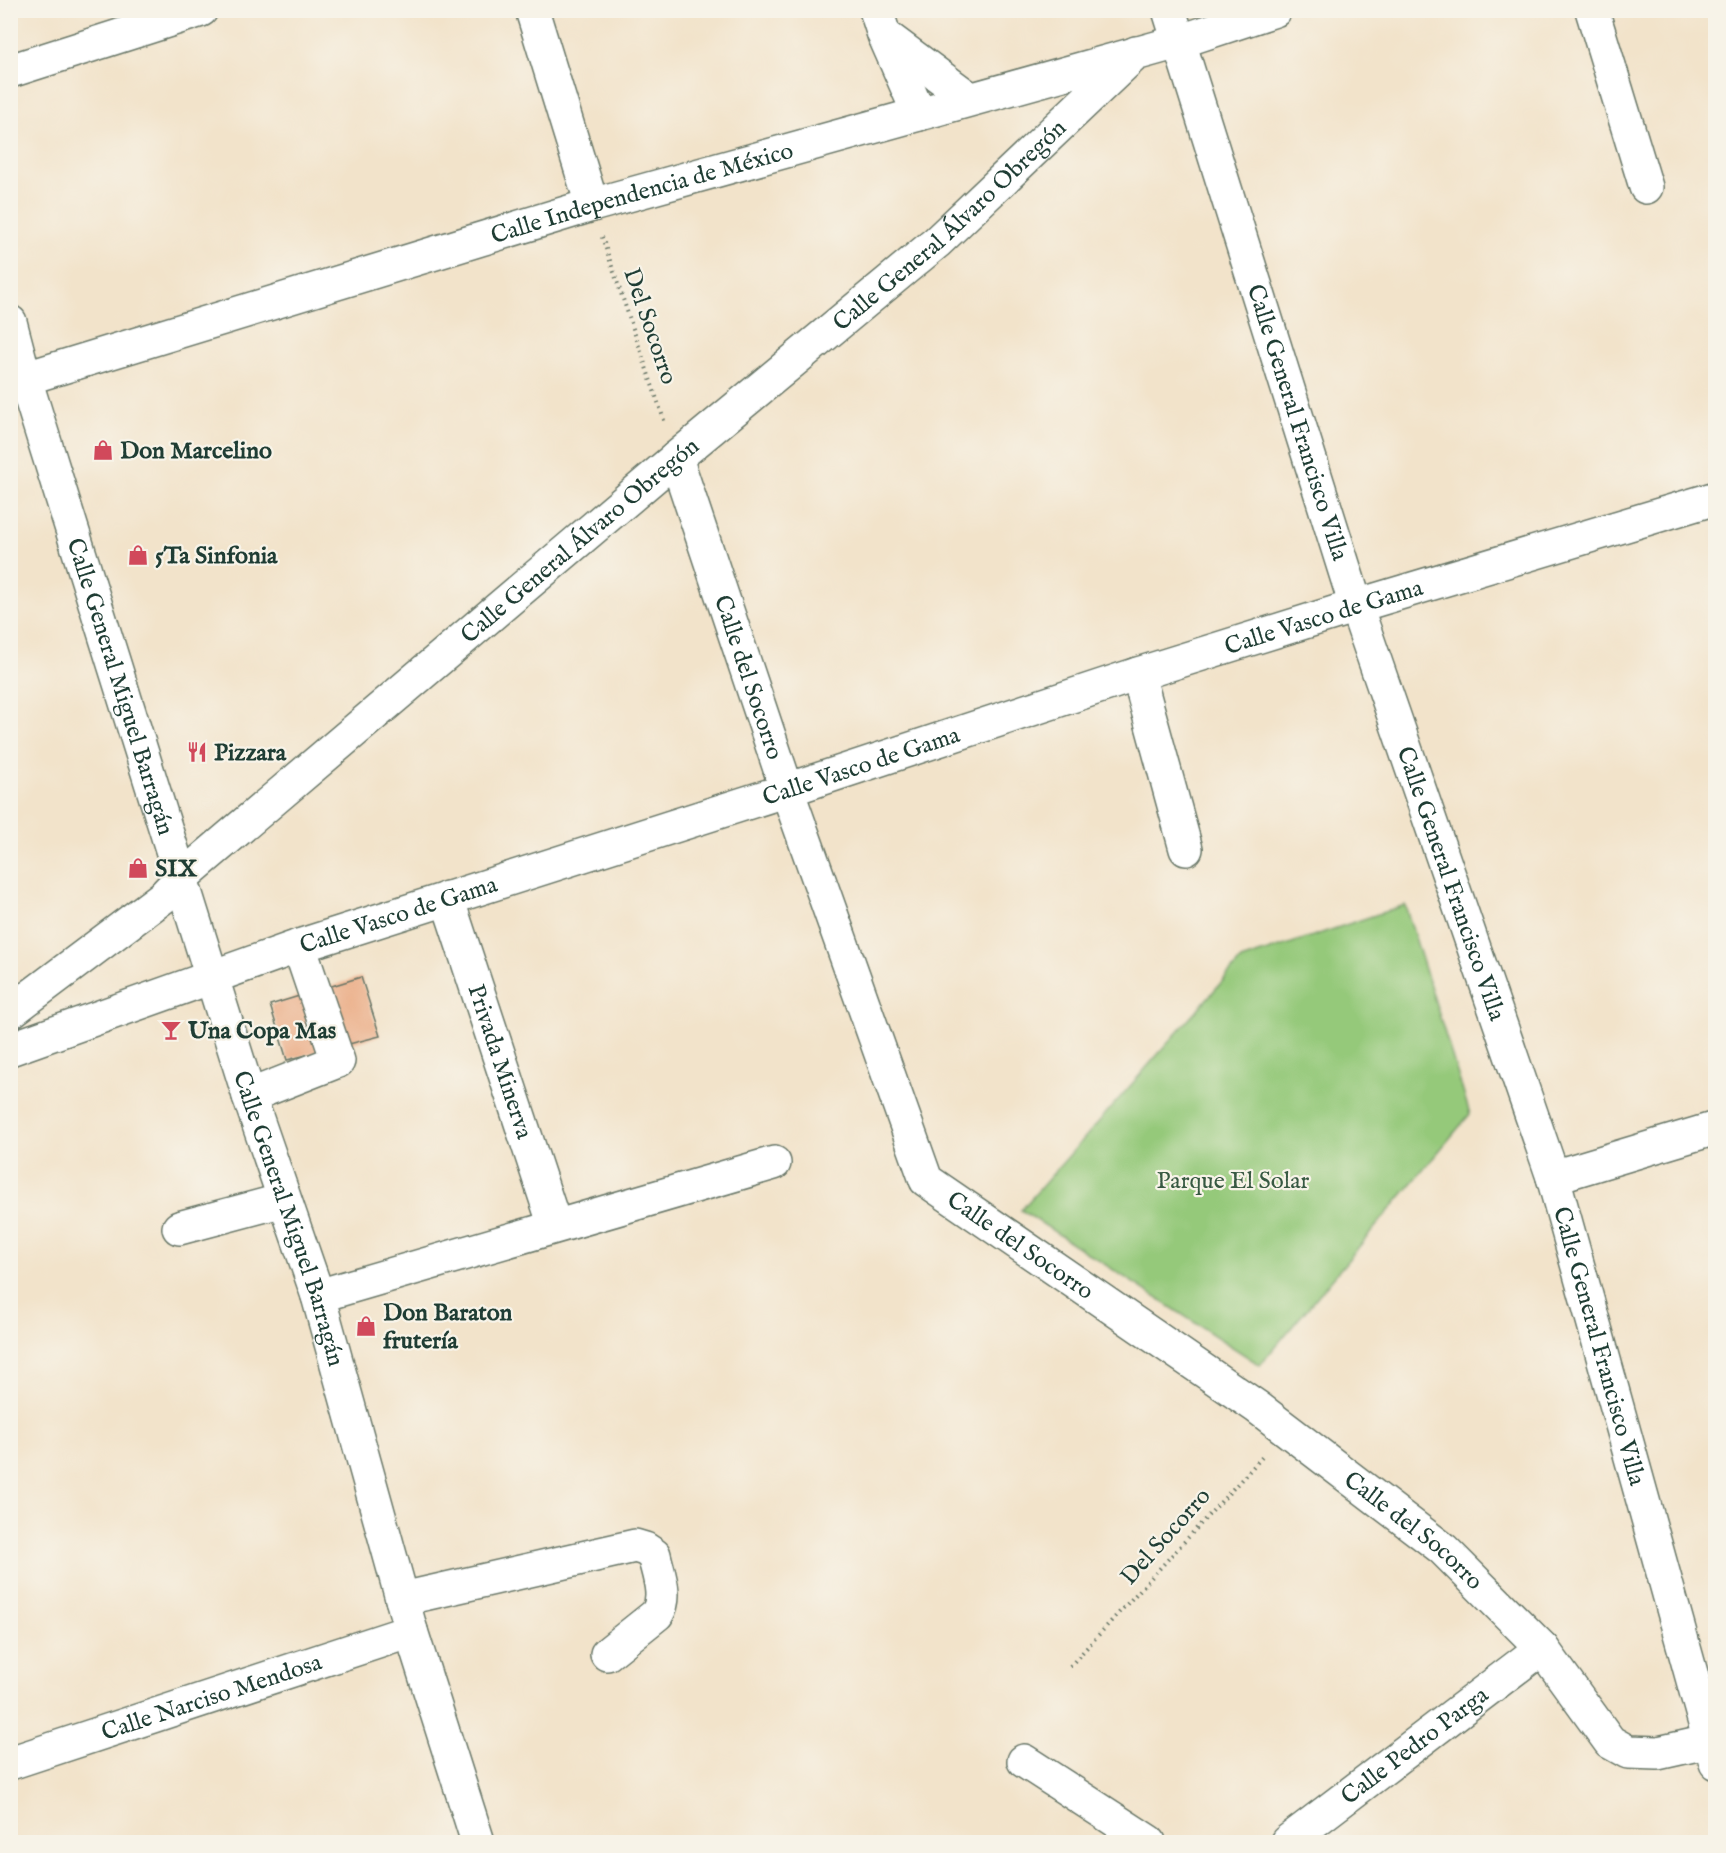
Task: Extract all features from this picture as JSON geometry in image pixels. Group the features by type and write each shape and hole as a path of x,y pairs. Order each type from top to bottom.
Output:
{"street":[{"path":"10,71 201,10"},
{"path":"532,10 592,205"},
{"name":"Calle General Francisco Villa","path":"1168,10 1356,606 1553,1177 1713,1748"},
{"name":"Calle Independencia de México","path":"18,381 592,205 1178,42 1275,10"},
{"path":"1592,10 1646,187"},
{"path":"880,23 970,99"},
{"path":"880,23 920,114"},
{"name":"Calle General Álvaro Obregón","path":"10,1012 163,897 181,878 676,458 937,242 1136,53"},
{"name":"Calle General Miguel Barragán","path":"10,322 18,381 213,977 249,1096 318,1296 411,1631 478,1842"},
{"name":"Calle del Socorro","path":"676,458 787,790 926,1180 1247,1400 1443,1549 1542,1648 1610,1742 1628,1752 1658,1753 1713,1748"},
{"name":"Calle Vasco de Gama","path":"10,1049 299,946 787,790 1138,674 1716,498"},
{"path":"1138,674 1186,849"},
{"name":"Privada Minerva","path":"447,898 555,1226"},
{"path":"249,1096 338,1061 299,946"},
{"path":"1553,1177 1716,1128"},
{"path":"318,1296 774,1163"},
{"path":"179,1228 284,1200"},
{"path":"402,1599 635,1546 645,1549 654,1555 663,1596 661,1607 657,1614 606,1654"},
{"name":"Calle Narciso Mendosa","path":"10,1763 411,1631"},
{"name":"Calle Pedro Parga","path":"1307,1837 1542,1648"},
{"path":"1024,1761 1149,1842"}],"path":[{"name":"Del Socorro","path":"592,205 676,458"},
{"name":"Del Socorro","path":"1070,1666 1287,1430"}],"green space":[{"name":"Parque El Solar","path":"1405,905 1470,1114 1260,1365 1021,1210 1241,960"}],"building":[{"path":"361,977 380,1036 287,1060 270,1005"}],"place":[{"name":"Don Marcelino","path":"103,450"},
{"name":"5Ta Sinfonia","path":"138,555"},
{"name":"Pizzara","path":"197,752"},
{"name":"SIX","path":"138,868"},
{"name":"Una Copa Mas","path":"171,1030"},
{"name":"Don Baraton frutería","path":"366,1326"}]}
